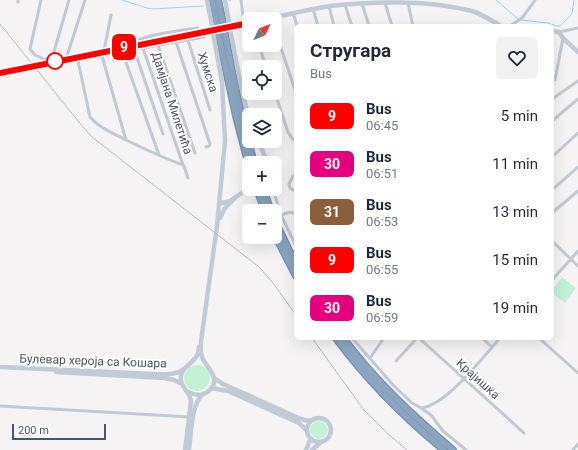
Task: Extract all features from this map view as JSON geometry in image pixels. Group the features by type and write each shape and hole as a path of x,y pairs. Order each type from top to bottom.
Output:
{"highway":[{"path":"212,0 220,24 252,156"},
{"path":"218,0 220,24"},
{"path":"223,36 236,116 246,156"},
{"path":"282,235 294,261"},
{"path":"280,244 294,272"},
{"path":"338,340 368,378 412,419 453,450"},
{"path":"344,340 412,419"},
{"path":"428,432 444,450"}],"main road":[{"path":"207,0 220,24 246,108"},
{"path":"220,24 224,0"},
{"path":"282,16 329,6 362,3 408,3 438,5 473,12 498,24"},
{"name":"Хумска","path":"0,73 66,59 75,59 103,54 242,24"},
{"path":"554,31 559,32 563,38 578,52"},
{"path":"185,450 191,401 188,392 182,384 181,378 184,369 197,356 201,341 221,192 225,141 225,116 222,82 223,36"},
{"path":"221,192 224,197 230,201"},
{"path":"219,204 230,201 242,193"},
{"path":"217,226 225,208 236,197"},
{"path":"189,450 194,408 203,394 211,388 214,378 202,355 201,341"},
{"path":"190,364 201,362 208,366"},
{"name":"Булевар хероја са Кошара","path":"0,368 154,374 172,374 180,372 184,369"},
{"name":"Булевар хероја са Кошара","path":"0,368 164,378 174,380 182,384"},
{"path":"214,378 223,384 300,419 308,421 318,418 328,422 331,426 330,437 312,450"},
{"path":"211,388 228,391 299,423 306,430 310,440 321,443"},
{"path":"188,392 195,395 203,394"},
{"path":"306,430 308,424 312,420"},
{"path":"306,450 310,440"}],"street":[{"path":"41,0 30,49 35,55 51,62 69,0"},
{"path":"66,59 85,0"},
{"path":"241,0 244,12"},
{"path":"514,24 522,18 535,0"},
{"path":"362,3 368,24"},
{"path":"385,3 391,24"},
{"path":"408,3 413,24"},
{"path":"345,5 351,24"},
{"path":"329,6 334,24"},
{"path":"313,9 317,24"},
{"path":"294,13 297,24"},
{"path":"111,15 103,54 126,140"},
{"name":"Хумска","path":"132,48 132,43 148,38 198,28"},
{"path":"559,32 578,28"},
{"name":"Хумска","path":"103,54 204,37"},
{"path":"555,80 563,38"},
{"name":"Хумска","path":"188,40 210,110"},
{"path":"176,42 210,144 206,147"},
{"path":"158,45 195,153"},
{"path":"132,48 163,134"},
{"name":"Дамјана Милетића","path":"143,48 182,165 184,166 188,178"},
{"path":"282,51 294,86"},
{"path":"122,52 159,155"},
{"path":"75,59 90,117 94,122 126,140 182,165"},
{"path":"554,98 578,80"},
{"path":"554,119 578,99"},
{"path":"277,100 288,132 294,140"},
{"path":"554,155 578,133"},
{"path":"554,188 578,167"},
{"path":"294,176 289,184 290,188 294,191"},
{"path":"554,211 578,191"},
{"path":"294,213 290,212 282,215 294,241"},
{"path":"554,243 578,266"},
{"path":"554,278 578,251"},
{"path":"370,358 383,340"},
{"path":"396,361 416,340"},
{"name":"Крајишка","path":"420,340 524,432"},
{"path":"484,340 492,347"},
{"path":"421,408 428,407 454,390 498,340"},
{"path":"541,340 578,373"},
{"path":"356,342 412,403 431,416 443,431 466,450"},
{"path":"0,406 190,417"},
{"path":"573,450 578,444"}],"green space":[{"path":"562,277 576,288 565,303 554,295 554,288"},
{"path":"197,365 206,369 210,378 206,387 197,391 188,387 184,378 188,369"},
{"path":"319,421 325,424 328,430 325,436 319,439 313,436 310,430 313,424"}],"waterway":[{"path":"122,0 153,9 203,6"},
{"path":"496,0 518,19"},
{"path":"554,25 560,26 572,14 574,0"},
{"path":"521,20 551,24"}],"railway":[{"path":"0,24 92,137 259,267 273,283 294,312"},
{"path":"313,340 364,410 388,434 407,450"}],"bus line":[{"name":"9","path":"0,73 242,24"}]}
